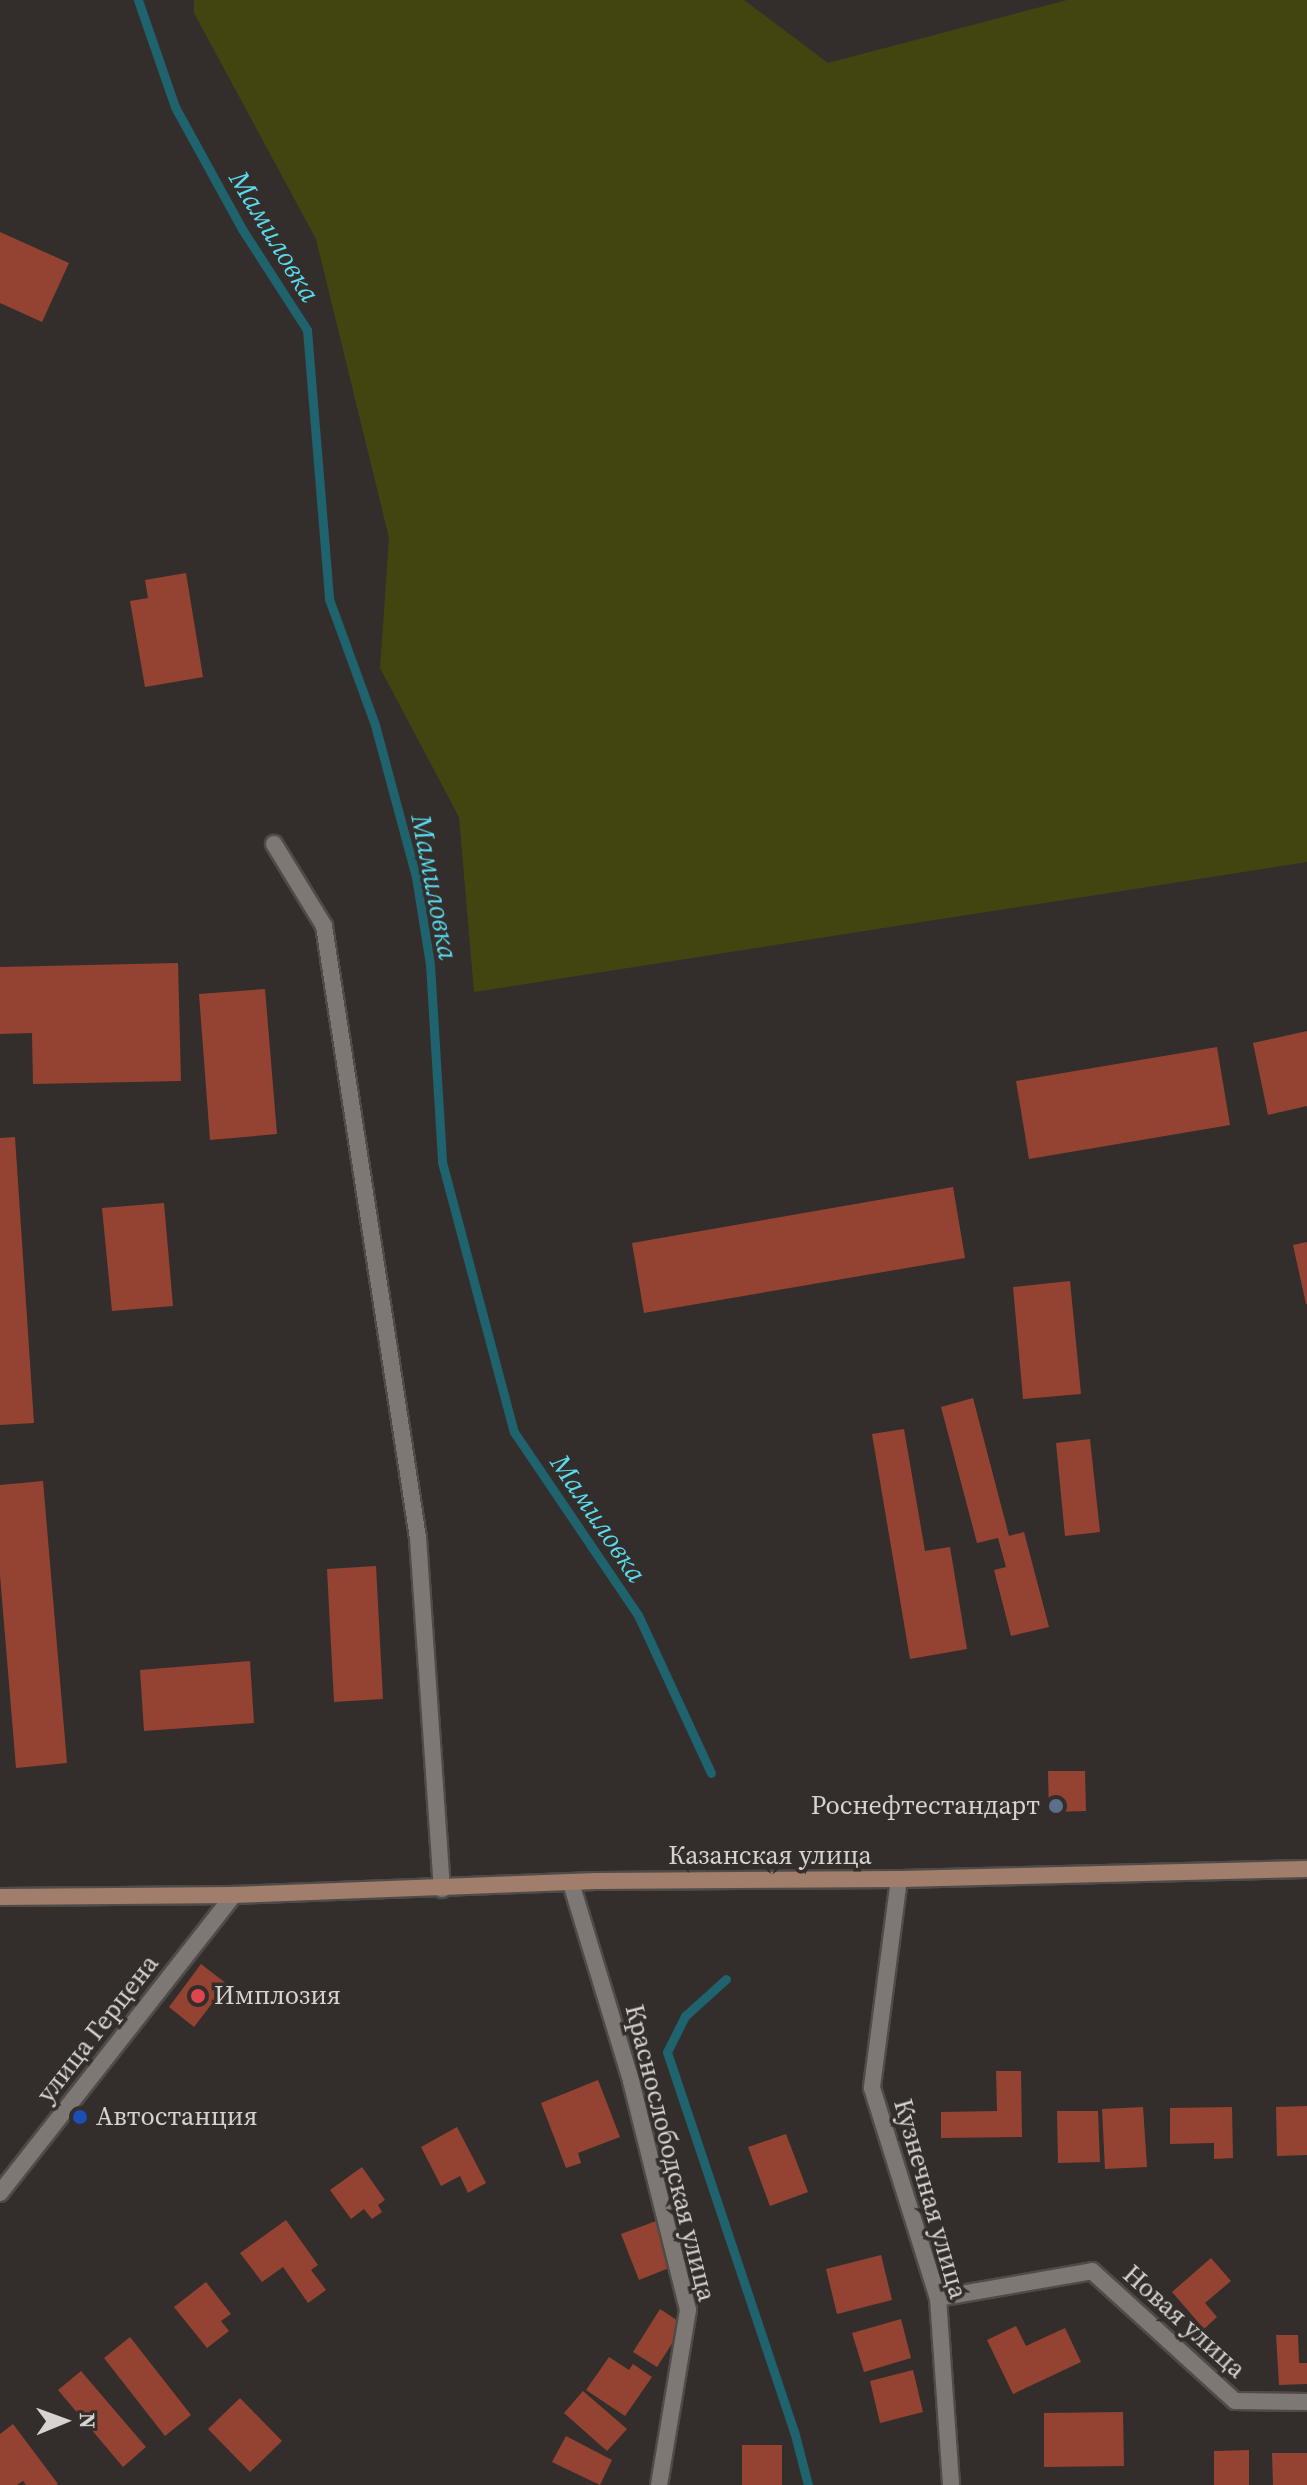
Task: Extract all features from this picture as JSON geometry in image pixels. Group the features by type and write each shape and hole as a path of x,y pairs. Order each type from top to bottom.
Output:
{"street":[{"path":"274,844 324,926 418,1538 442,1889"},
{"name":"Казанская улица","path":"0,1897 234,1895 571,1883 1307,1869"},
{"name":"Кузнечная улица","path":"899,1879 872,2088 938,2298 951,2485"},
{"name":"Краснослободская улица","path":"571,1883 631,2081 688,2310 659,2485"},
{"name":"улица Герцена","path":"0,2193 234,1895"},
{"name":"Новая улица","path":"938,2298 1092,2271 1235,2401 1307,2402"}],"shaded area":[{"path":"194,0 744,0 828,63 1067,0 1307,0 1307,862 474,992 459,817 380,668 389,538 316,239 194,13"}],"building":[{"path":"0,232 69,263 42,322 0,303"},
{"path":"186,573 203,677 145,687 130,601 148,598 145,580"},
{"path":"178,963 181,1081 33,1084 32,1033 0,1034 0,967"},
{"path":"265,989 277,1134 210,1140 199,994"},
{"path":"1307,1031 1307,1106 1268,1115 1253,1043"},
{"path":"1217,1047 1230,1125 1029,1159 1016,1081"},
{"path":"15,1137 34,1423 0,1425 0,1138"},
{"path":"953,1187 965,1258 644,1313 632,1243"},
{"path":"164,1203 173,1306 112,1311 102,1208"},
{"path":"1307,1242 1307,1304 1306,1304 1293,1245"},
{"path":"1070,1281 1081,1394 1023,1399 1013,1287"},
{"path":"973,1398 1009,1536 1024,1532 1049,1627 1011,1636 994,1570 1006,1567 998,1538 977,1543 941,1407"},
{"path":"904,1429 925,1551 950,1547 967,1649 910,1659 872,1434"},
{"path":"1090,1439 1100,1532 1065,1536 1056,1443"},
{"path":"43,1481 67,1763 16,1768 0,1575 0,1485"},
{"path":"376,1566 383,1699 334,1702 327,1569"},
{"path":"250,1661 254,1723 144,1731 140,1670"},
{"path":"1048,1771 1085,1771 1086,1811 1049,1812"},
{"name":"Имплозия","path":"201,1964 227,1984 194,2027 169,2007"},
{"path":"996,2071 1021,2071 1022,2137 941,2138 941,2112 997,2111"},
{"path":"598,2080 620,2137 578,2153 581,2163 566,2168 541,2103"},
{"path":"1307,2106 1307,2155 1277,2156 1276,2107"},
{"path":"1143,2107 1147,2167 1105,2169 1102,2109"},
{"path":"1232,2107 1233,2158 1214,2159 1214,2143 1170,2144 1170,2108"},
{"path":"1057,2111 1098,2111 1100,2162 1058,2163"},
{"path":"457,2127 486,2183 468,2193 460,2176 441,2186 421,2147"},
{"path":"786,2134 808,2192 770,2206 748,2147"},
{"path":"362,2167 385,2200 378,2205 382,2212 372,2219 364,2209 351,2219 330,2190"},
{"path":"286,2220 318,2265 311,2270 326,2290 308,2303 283,2267 262,2282 240,2253"},
{"path":"656,2221 674,2266 639,2280 621,2234"},
{"path":"881,2255 892,2300 837,2314 826,2269"},
{"path":"1211,2258 1231,2281 1205,2303 1217,2317 1204,2329 1172,2292"},
{"path":"206,2282 231,2314 221,2321 229,2331 207,2348 174,2307"},
{"path":"660,2309 684,2325 657,2367 633,2352"},
{"path":"901,2319 911,2358 864,2372 852,2333"},
{"path":"1016,2326 1026,2346 1065,2328 1081,2362 1013,2394 987,2340"},
{"path":"1276,2335 1298,2335 1299,2363 1307,2363 1307,2384 1279,2385"},
{"path":"130,2337 191,2415 165,2436 104,2358"},
{"path":"609,2357 629,2370 633,2364 652,2377 625,2416 586,2390"},
{"path":"913,2370 923,2412 880,2423 870,2381"},
{"path":"81,2371 146,2447 123,2467 58,2390"},
{"path":"583,2391 627,2429 607,2451 564,2413"},
{"path":"240,2398 282,2441 250,2472 208,2429"},
{"path":"1123,2412 1124,2466 1044,2467 1044,2413"},
{"path":"13,2424 58,2484 26,2485 23,2481 17,2485 0,2485 0,2434"},
{"path":"566,2436 612,2460 600,2485 552,2462"},
{"path":"742,2445 782,2445 782,2485 742,2485"},
{"path":"1249,2450 1249,2485 1214,2485 1214,2451"},
{"path":"1272,2453 1307,2453 1307,2485 1273,2485"}],"waterway":[{"name":"Мамиловка","path":"138,0 175,107 242,229 307,330 329,599 375,725 416,877 430,964 442,1162 514,1432 638,1615 711,1773"},
{"path":"726,1979 685,2016 667,2052 794,2431 808,2485"}],"place":[{"name":"Роснефтестандарт","path":"1056,1806"},
{"name":"Имплозия","path":"198,1996"},
{"name":"Автостанция","path":"80,2117"}]}
